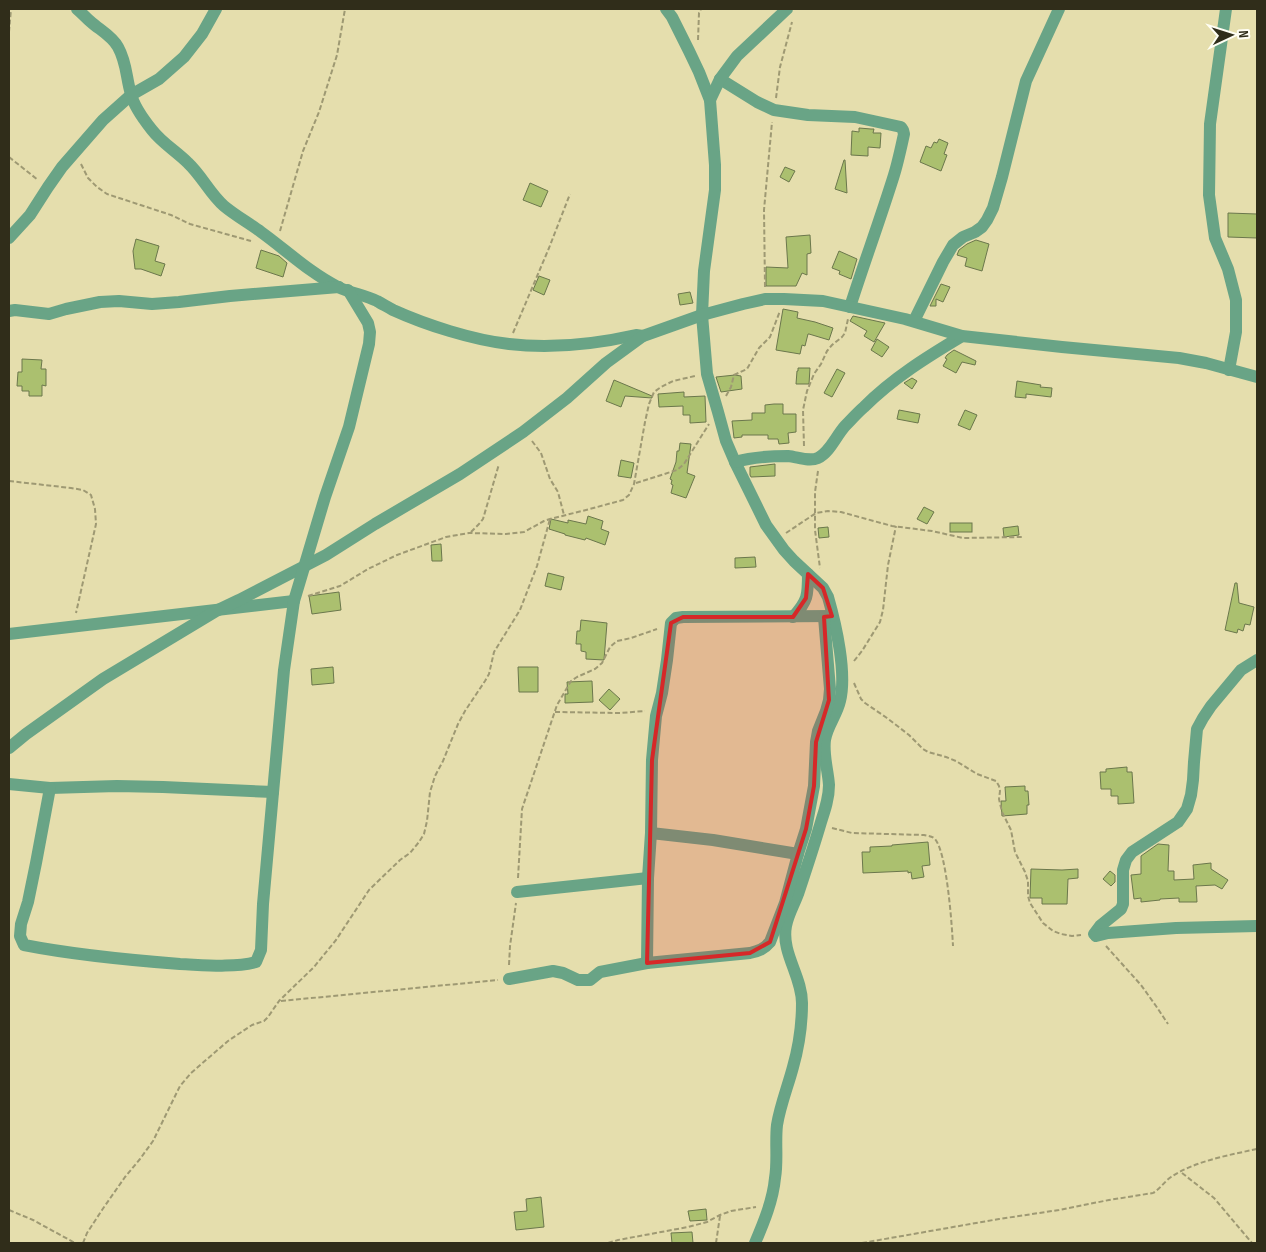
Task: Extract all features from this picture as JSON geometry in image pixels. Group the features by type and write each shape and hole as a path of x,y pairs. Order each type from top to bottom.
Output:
{"street":[{"path":"77,9 118,46 125,62 131,95 151,129 164,143 188,162 211,193 223,205 260,230 320,277 343,289 375,300 416,320 465,335 509,344 537,346 603,341 636,335 643,336"},
{"path":"9,238 30,215 62,167 103,120 131,95 159,79 184,58 202,34 216,9"},
{"path":"509,979 553,971 563,973 578,980 590,980 600,972 647,963 750,953 766,947 770,942 785,903 806,830 812,804 816,742 830,694 828,597 823,588 784,550 766,525 726,441 708,374 702,315 704,271 715,190 710,100 689,51 666,9"},
{"path":"914,321 953,245 963,237 982,227 987,220 1002,177 1026,81 1059,9"},
{"path":"1226,9 1210,124 1208,195 1215,238 1228,269 1236,300 1236,332 1229,370"},
{"path":"710,100 720,79 737,56 790,13"},
{"path":"720,79 744,95 774,110 808,115 855,117 901,127 904,130 895,173 850,307"},
{"path":"9,311 49,314 100,302 119,301 152,304 230,296 343,289"},
{"path":"50,788 28,902 21,924 20,936 24,945 132,960 209,966 244,965 256,962 261,950 263,904 284,670 294,601 348,426 369,344 370,332 368,322 343,289"},
{"path":"9,748 103,679 216,611 326,555 374,524 460,474 523,432 643,336 702,315 766,299 823,301 914,321 962,336 1179,358 1257,377"},
{"path":"735,462 776,456 814,459 826,454 835,438 845,426 874,398 900,376 962,336"},
{"path":"793,617 802,607 806,598 808,574"},
{"path":"9,634 294,601"},
{"path":"755,1243 773,1194 777,1162 777,1126 798,1046 802,1002 801,986 792,964 785,937 786,924 821,823 828,795 825,739 841,700 845,670 828,616"},
{"path":"647,963 652,760 671,623 676,618 682,617 828,616"},
{"path":"1095,935 1100,926 1121,910 1124,890 1123,870 1126,860 1132,852 1178,822 1187,809 1193,780 1197,730 1203,718 1240,670 1257,660"},
{"path":"9,784 50,788 154,786 273,792"},
{"path":"651,833 713,840 798,854"},
{"path":"517,892 648,878"},
{"path":"1095,935 1176,928 1257,926"}],"path":[{"path":"9,32 11,9"},
{"path":"277,244 303,151 334,65 345,9"},
{"path":"766,299 764,210 774,110 790,13"},
{"path":"79,147 81,164 88,178 96,187 107,194 171,215 190,224 255,242"},
{"path":"9,157 48,187"},
{"path":"509,344 570,194"},
{"path":"634,484 677,470 684,464 728,395 734,375 747,369 758,348 770,337 784,299"},
{"path":"802,458 804,440 803,410 807,391 814,374 828,351 845,333 850,307"},
{"path":"294,601 340,586 368,569 397,555 446,538 469,533 506,534 524,532 550,518 623,500 629,495 634,484 645,422 654,392 673,381 708,374"},
{"path":"523,432 535,444 540,453 550,479 558,492 564,515"},
{"path":"469,533 483,519 504,445"},
{"path":"823,588 815,530 815,492 817,473 826,454"},
{"path":"9,481 83,490 91,496 96,509 96,524 74,626"},
{"path":"777,540 791,528 816,513 828,511 841,512 896,526 963,538 1024,537"},
{"path":"84,1243 87,1233 102,1210 153,1141 180,1086 191,1073 228,1041 268,1017 279,1001 314,966 336,940 369,890 400,860 410,853 419,842 424,834 430,792 435,776 458,724 489,674 494,652 523,603 537,566 550,518"},
{"path":"896,526 888,565 884,610 880,622 845,670 865,703 909,735 923,749 956,761 977,774 996,781 1000,791 999,799 1002,812 1011,830 1015,852 1026,872 1030,903 1043,923 1052,931 1061,934 1072,936 1095,935 1140,985 1168,1024"},
{"path":"279,1001 509,979 510,946 517,892 522,809 557,705 571,682 602,663 610,647 616,641 631,638 671,623"},
{"path":"555,712 620,713 658,710"},
{"path":"821,823 852,834 924,835 935,839 941,852 952,919 953,946"},
{"path":"862,1243 1153,1193 1169,1178 1199,1164 1257,1149"},
{"path":"1181,1172 1214,1198 1252,1243"},
{"path":"608,1243 693,1226 707,1222 720,1215 747,1208 768,1206"},
{"path":"9,1210 33,1220 75,1243"},
{"path":"716,1243 720,1215"}],"highlighted area":[{"path":"808,574 823,588 832,616 824,617 829,700 816,742 814,786 806,829 770,942 750,953 647,963 652,760 671,623 683,617 793,617 806,598"}],"building":[{"path":"859,128 874,129 873,133 881,133 880,148 868,147 868,156 851,155 852,131 859,132"},
{"path":"939,139 948,143 944,154 947,155 941,171 920,162 926,146 931,148 934,142 937,143"},
{"path":"845,160 847,193 835,189"},
{"path":"785,167 795,171 789,182 780,177"},
{"path":"530,183 548,191 541,207 523,200"},
{"path":"1228,213 1257,214 1257,238 1228,237"},
{"path":"810,235 811,253 807,254 807,275 802,273 796,286 766,286 766,267 788,268 786,237"},
{"path":"136,239 159,246 155,261 165,264 161,276 141,269 135,269 133,251"},
{"path":"976,240 989,244 982,271 965,266 967,258 957,255 959,250"},
{"path":"261,250 279,256 287,263 283,277 256,268"},
{"path":"839,251 857,259 851,279 839,274 840,271 832,268"},
{"path":"539,276 550,280 544,295 533,290"},
{"path":"941,284 950,287 943,302 936,299 936,306 930,306"},
{"path":"690,292 693,303 680,305 678,294"},
{"path":"783,309 798,312 797,318 833,328 829,340 808,334 805,346 802,345 800,354 776,350"},
{"path":"853,316 885,323 874,342 864,336 867,331 850,321"},
{"path":"877,339 889,347 882,357 871,350"},
{"path":"954,350 976,361 975,365 962,362 956,373 943,366 947,355"},
{"path":"22,359 42,360 41,369 46,369 46,386 42,385 42,396 29,396 29,391 22,391 22,386 17,386 18,372 22,372"},
{"path":"798,368 810,368 809,384 796,384"},
{"path":"837,369 845,373 832,397 824,393"},
{"path":"741,376 742,389 721,392 716,377"},
{"path":"912,378 917,381 912,389 904,383"},
{"path":"614,380 652,396 652,398 625,396 621,407 606,401"},
{"path":"1017,381 1052,388 1051,397 1026,394 1026,398 1015,397"},
{"path":"684,392 684,397 705,396 706,422 690,423 690,415 683,415 683,406 659,407 658,394"},
{"path":"783,404 783,414 796,414 796,432 788,433 789,443 779,444 778,439 768,439 768,435 742,435 742,437 734,438 732,421 752,420 752,413 765,413 765,405"},
{"path":"899,410 920,414 918,423 897,419"},
{"path":"965,410 977,415 970,430 958,425"},
{"path":"680,443 691,444 687,473 695,476 686,498 671,493 673,485 670,479"},
{"path":"621,460 634,463 631,478 618,476"},
{"path":"775,464 775,476 751,477 750,475 750,467"},
{"path":"924,507 934,512 927,524 917,519"},
{"path":"588,516 603,521 601,529 609,532 605,545 586,538 585,540 549,529 551,519 568,523 568,520 586,524"},
{"path":"950,523 972,523 972,532 950,532"},
{"path":"1018,526 1019,535 1004,537 1003,528"},
{"path":"828,527 829,537 819,538 818,528"},
{"path":"441,544 442,561 432,561 431,545"},
{"path":"755,557 756,567 735,568 735,558"},
{"path":"548,573 564,577 561,590 545,586"},
{"path":"1235,583 1237,583 1239,603 1254,607 1250,625 1245,624 1243,631 1238,629 1237,633 1225,630"},
{"path":"339,592 341,610 312,614 309,596"},
{"path":"581,620 607,623 604,660 586,659 586,652 581,651 581,644 576,644 577,631 580,631"},
{"path":"333,667 334,683 312,685 311,669"},
{"path":"518,667 538,667 538,692 519,692"},
{"path":"592,681 593,702 565,703 565,694 568,694 567,682"},
{"path":"609,689 620,699 610,710 599,700"},
{"path":"1127,767 1127,772 1132,772 1134,803 1118,804 1118,796 1111,796 1111,789 1101,789 1100,772 1106,772 1106,769"},
{"path":"1025,786 1025,791 1028,791 1029,805 1027,805 1027,814 1002,816 1001,801 1006,801 1005,787"},
{"path":"928,842 930,865 922,866 924,877 912,879 911,872 908,873 908,871 863,873 862,852 870,852 870,847"},
{"path":"1158,844 1169,845 1168,871 1174,871 1174,880 1194,879 1193,865 1211,863 1211,869 1228,880 1222,889 1215,885 1196,886 1197,902 1179,902 1179,898 1141,902 1141,898 1134,899 1131,875 1141,874 1141,856"},
{"path":"1031,869 1078,869 1078,878 1068,879 1067,904 1042,904 1042,898 1030,898"},
{"path":"1110,871 1115,875 1115,882 1111,886 1103,879"},
{"path":"541,1197 544,1227 516,1230 514,1212 527,1211 526,1199"},
{"path":"706,1209 707,1220 690,1221 688,1211"},
{"path":"692,1232 693,1243 672,1243 671,1233"}]}
